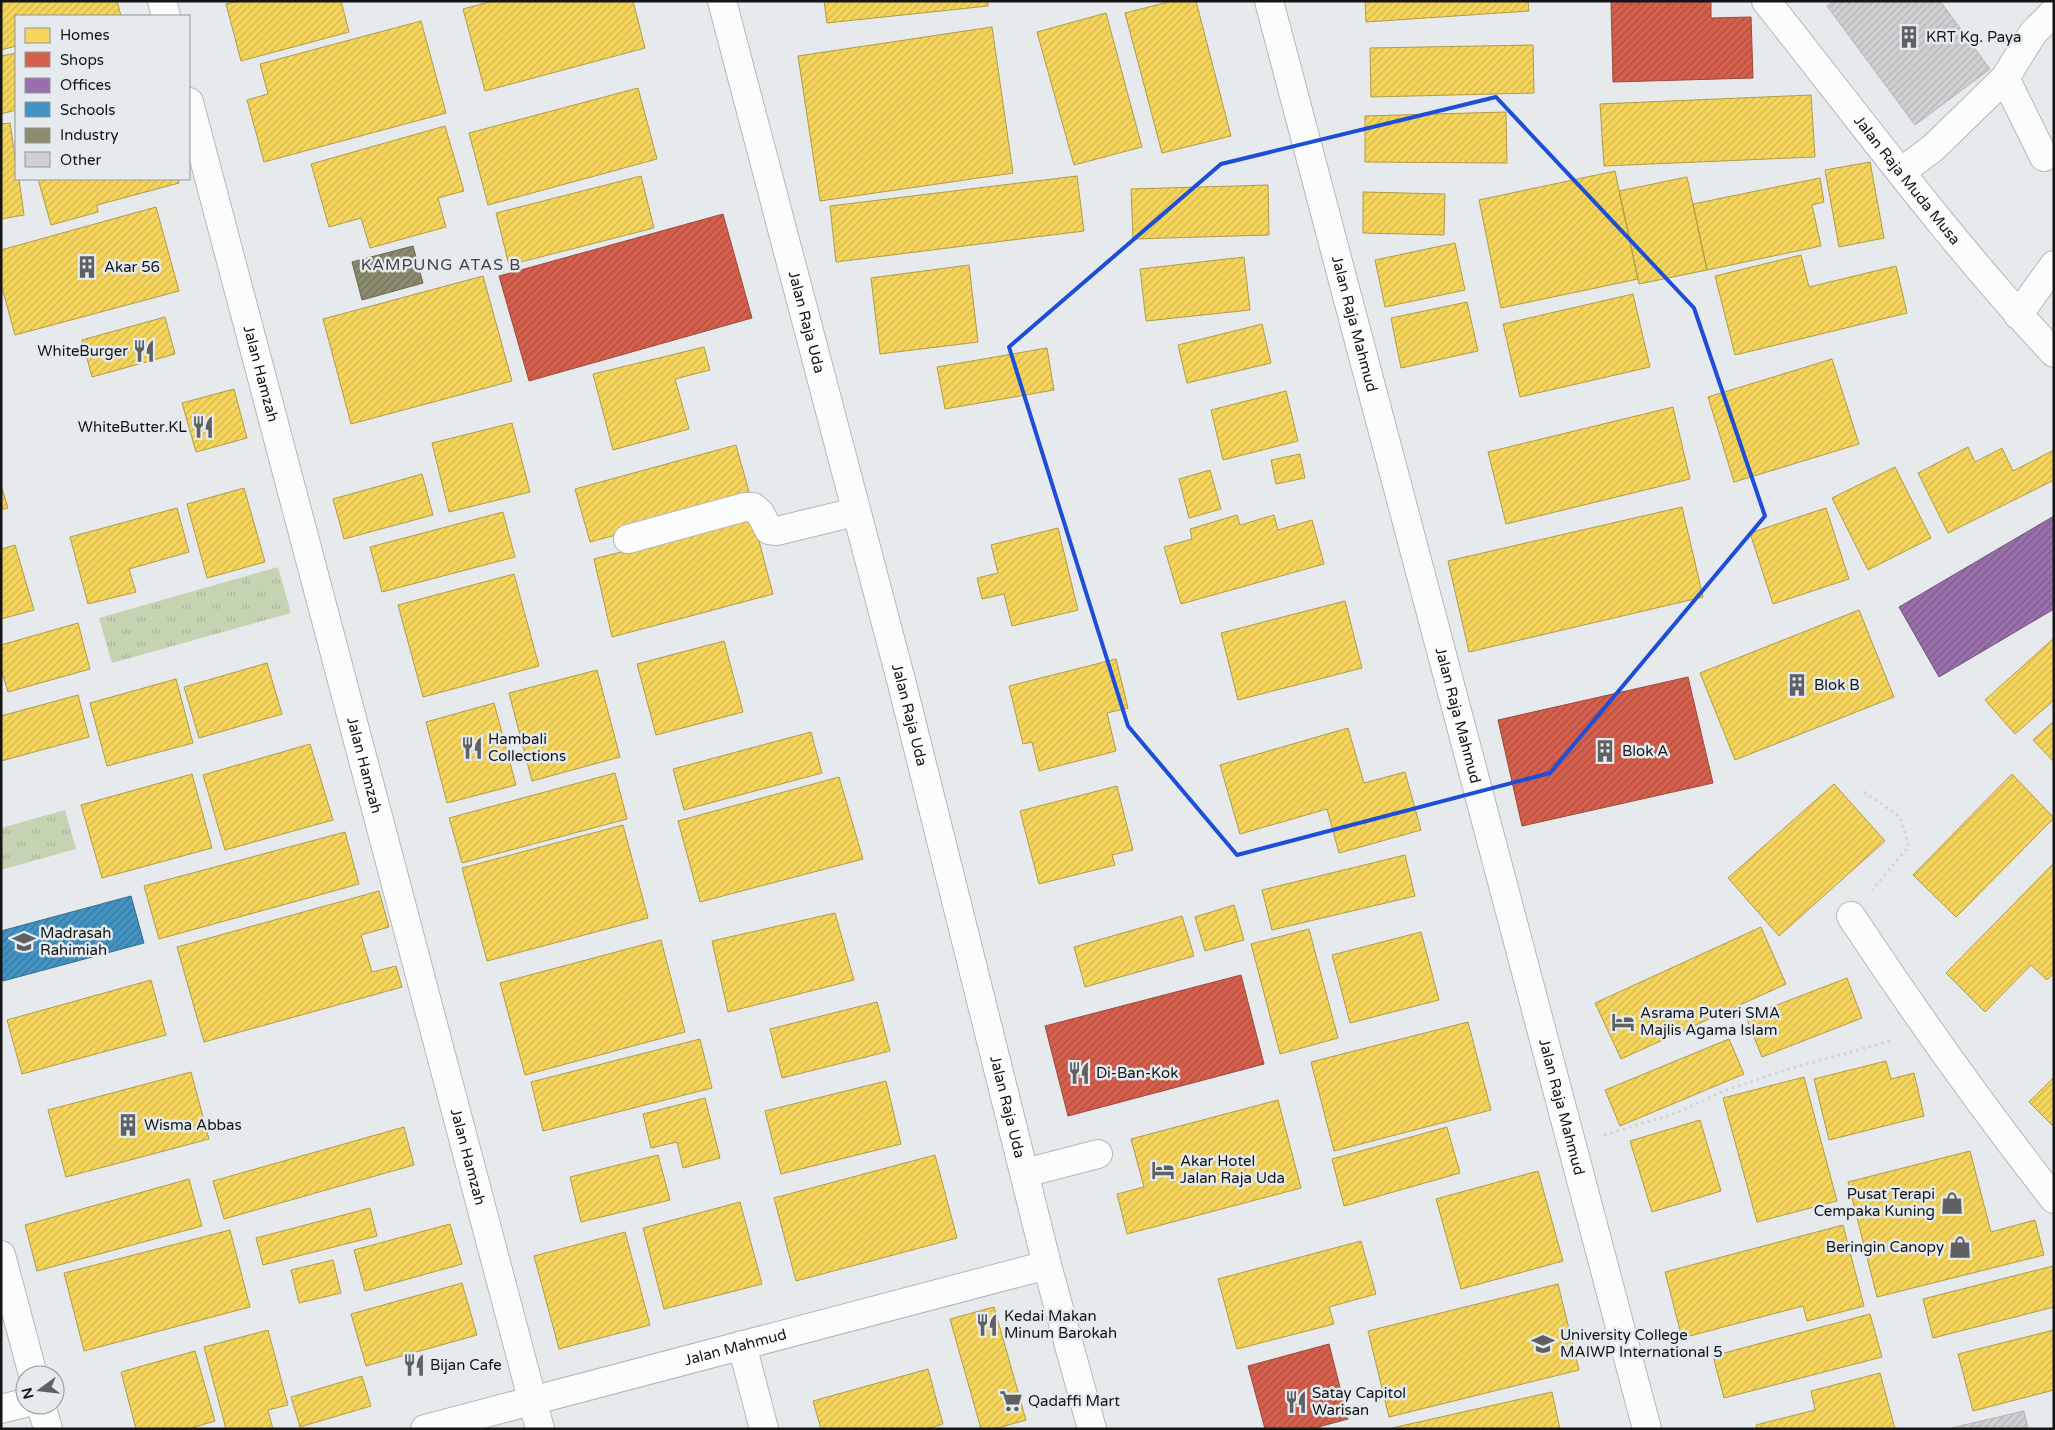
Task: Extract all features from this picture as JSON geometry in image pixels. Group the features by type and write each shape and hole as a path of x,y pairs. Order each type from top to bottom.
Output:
{"street":[{"path":"162,1 166,15"},
{"name":"Jalan Raja Uda","path":"722,1 904,693 1047,1266 1092,1429"},
{"name":"Jalan Raja Mahmud","path":"1269,1 1647,1429"},
{"name":"Jalan Raja Muda Musa","path":"1766,1 1901,172 2018,315 2054,353"},
{"path":"1901,172 1933,148 2004,78 2033,33 2054,12"},
{"path":"2004,78 2044,157"},
{"name":"Jalan Hamzah","path":"190,106 540,1429"},
{"path":"2018,315 2054,265"},
{"path":"628,539 745,506 753,507 760,514 769,530 777,531 855,512"},
{"path":"1850,916 1994,1122 2054,1199"},
{"path":"1025,1173 1098,1154"},
{"path":"1,1255 30,1365"},
{"name":"Jalan Mahmud","path":"425,1429 1047,1266"},
{"path":"742,1345 764,1429"},
{"path":"44,1415 48,1429"}],"path":[{"path":"1850,916 1910,846 1900,817 1864,792"},
{"path":"1572,1145 1676,1113 1726,1090 1789,1069 1928,1030"}],"highlighted area":[{"path":"1496,97 1694,308 1765,516 1550,773 1237,855 1128,726 1009,347 1221,164"}],"green space":[{"path":"278,567 291,613 112,663 99,618"},
{"path":"65,810 76,849 1,870 1,828"}],"building: Homes":[{"path":"1,1 117,1 121,15 15,15 15,46 1,50"},
{"path":"238,1 341,1 349,32 241,61 226,4"},
{"path":"493,1 633,1 645,48 485,91 463,9"},
{"path":"824,1 988,1 988,6 827,23"},
{"path":"1172,1 1196,1 1231,136 1162,153 1125,13"},
{"path":"1365,1 1528,1 1529,11 1366,22"},
{"path":"1106,13 1142,147 1074,165 1037,32"},
{"path":"421,21 446,113 264,162 247,100 268,94 260,64"},
{"path":"992,27 1013,173 820,201 798,56"},
{"path":"1533,45 1534,93 1371,97 1370,48"},
{"path":"15,53 15,110 1,114 1,56"},
{"path":"638,88 657,159 488,205 469,133"},
{"path":"1811,95 1815,157 1604,166 1600,104"},
{"path":"1506,112 1507,163 1365,162 1365,116"},
{"path":"10,123 15,156 15,180 19,180 24,215 1,219 1,124"},
{"path":"445,126 464,191 438,198 446,227 370,248 361,218 329,227 311,164"},
{"path":"1870,162 1884,238 1839,247 1825,170"},
{"path":"1615,171 1638,279 1501,308 1479,200"},
{"path":"641,176 654,228 509,265 496,213"},
{"path":"1077,176 1084,231 836,262 830,206"},
{"path":"1687,177 1707,270 1639,284 1619,191"},
{"path":"1820,178 1824,202 1812,205 1821,246 1707,270 1693,204"},
{"path":"38,180 178,180 179,183 97,205 98,212 51,225"},
{"path":"1268,185 1269,235 1133,239 1131,189"},
{"path":"1363,192 1445,194 1444,235 1363,233"},
{"name":"Akar 56","path":"156,207 179,291 15,335 1,284 1,250"},
{"path":"1455,243 1465,290 1385,307 1375,260"},
{"path":"1801,255 1809,287 1896,266 1907,313 1735,355 1715,276"},
{"path":"1244,257 1250,310 1146,321 1140,269"},
{"path":"969,265 978,342 880,354 871,278"},
{"path":"483,276 512,381 351,424 323,319"},
{"path":"1633,294 1650,367 1520,397 1503,324"},
{"path":"1467,302 1478,351 1401,368 1391,318"},
{"path":"165,317 175,354 92,377 82,340"},
{"path":"1262,324 1271,363 1187,383 1178,345"},
{"path":"704,347 710,370 675,379 689,429 613,450 593,374"},
{"path":"1047,348 1054,390 945,409 937,367"},
{"path":"1832,359 1859,444 1734,482 1708,397"},
{"path":"234,389 247,438 196,452 182,403"},
{"path":"1286,391 1298,441 1223,460 1211,410"},
{"path":"1673,407 1690,479 1506,524 1488,452"},
{"path":"512,423 530,492 449,512 432,443"},
{"path":"736,445 751,499 590,542 575,489"},
{"path":"1968,447 1975,462 2002,448 2013,471 2054,450 2054,480 1948,533 1918,473"},
{"path":"1300,454 1305,478 1276,484 1271,460"},
{"path":"1895,467 1931,538 1868,570 1832,498"},
{"path":"1210,470 1221,509 1189,518 1179,479"},
{"path":"422,474 433,515 344,539 333,499"},
{"path":"1,485 8,508 1,510"},
{"path":"244,488 265,562 207,578 187,504"},
{"path":"1682,507 1703,597 1469,652 1448,561"},
{"path":"177,508 189,552 129,569 136,592 88,604 70,537"},
{"path":"1826,508 1849,579 1773,604 1750,533"},
{"path":"503,512 515,557 382,592 370,547"},
{"path":"1237,515 1240,525 1274,515 1278,530 1312,520 1324,564 1181,604 1164,547 1192,539 1190,529"},
{"path":"753,518 773,594 612,637 594,559"},
{"path":"1058,528 1078,610 1012,626 1004,594 982,599 977,578 998,573 991,545"},
{"path":"15,545 34,610 1,619 1,549"},
{"path":"514,574 539,666 423,697 398,605"},
{"path":"1345,601 1362,668 1238,700 1221,633"},
{"name":"Blok B","path":"1859,610 1894,697 1735,760 1700,673"},
{"path":"78,623 90,669 8,692 1,669 1,645"},
{"path":"2054,638 2054,700 2015,734 1985,700"},
{"path":"724,641 743,712 656,735 637,664"},
{"path":"1116,659 1128,708 1107,713 1116,751 1039,771 1032,742 1023,744 1009,686"},
{"path":"267,663 282,714 199,738 184,687"},
{"path":"597,670 620,757 532,781 509,693"},
{"path":"176,679 193,743 107,766 90,703"},
{"path":"78,695 89,737 1,761 1,716"},
{"path":"494,703 516,785 447,803 426,722"},
{"path":"2054,721 2054,762 2033,740"},
{"path":"1348,728 1364,783 1405,772 1421,830 1339,853 1327,809 1240,834 1220,765"},
{"path":"811,732 822,773 684,810 673,769"},
{"path":"310,744 333,820 225,850 203,775"},
{"path":"615,773 627,819 462,863 449,818"},
{"path":"192,774 212,848 102,878 81,805"},
{"path":"2012,774 2054,818 1956,917 1913,875"},
{"path":"839,777 863,859 700,902 678,821"},
{"path":"1834,784 1885,841 1779,936 1728,878"},
{"path":"1117,786 1133,850 1112,855 1115,865 1039,884 1020,811"},
{"path":"623,825 648,918 487,961 462,868"},
{"path":"345,832 359,884 159,939 144,886"},
{"path":"1405,855 1415,896 1272,930 1262,890"},
{"path":"2054,863 2054,973 2047,980 2031,965 1985,1012 1946,973"},
{"path":"379,891 389,927 361,935 372,972 396,966 402,987 204,1042 177,947"},
{"path":"1234,905 1244,940 1205,951 1195,917"},
{"path":"835,913 854,980 728,1012 712,941"},
{"path":"1182,916 1194,956 1085,987 1074,947"},
{"path":"1761,927 1786,984 1621,1059 1595,1003"},
{"path":"1309,929 1338,1038 1280,1054 1251,944"},
{"path":"1421,932 1439,1000 1350,1023 1332,955"},
{"path":"661,940 685,1032 525,1075 500,983"},
{"path":"1847,978 1862,1018 1762,1057 1746,1017"},
{"path":"151,980 166,1035 22,1074 7,1020"},
{"path":"877,1002 890,1051 782,1078 770,1029"},
{"path":"1468,1022 1491,1110 1334,1151 1311,1062"},
{"path":"700,1039 712,1088 543,1131 531,1082"},
{"path":"1729,1039 1744,1074 1620,1126 1605,1090"},
{"path":"1886,1061 1891,1079 1914,1073 1924,1116 1829,1140 1814,1079"},
{"name":"Wisma Abbas","path":"191,1072 209,1139 66,1177 48,1110"},
{"path":"1804,1077 1837,1201 1757,1222 1723,1098"},
{"path":"2054,1077 2054,1127 2029,1102"},
{"path":"886,1081 901,1144 781,1174 765,1111"},
{"path":"705,1098 720,1158 683,1168 677,1142 651,1148 643,1114"},
{"path":"1278,1100 1301,1188 1127,1234 1117,1194 1144,1187 1131,1139"},
{"path":"1700,1120 1721,1191 1652,1212 1630,1141"},
{"path":"404,1127 414,1165 224,1219 213,1181"},
{"path":"1447,1127 1460,1173 1344,1206 1332,1159"},
{"path":"1970,1151 1991,1232 2035,1220 2044,1255 1877,1297 1848,1182"},
{"path":"658,1155 670,1200 581,1222 570,1177"},
{"path":"935,1155 957,1238 796,1281 774,1198"},
{"path":"1538,1171 1563,1261 1461,1289 1436,1199"},
{"path":"189,1179 202,1226 37,1271 25,1225"},
{"path":"740,1202 762,1284 664,1309 643,1228"},
{"path":"370,1208 377,1236 263,1265 256,1238"},
{"path":"450,1224 462,1264 365,1291 354,1250"},
{"path":"1843,1225 1864,1306 1807,1321 1803,1306 1682,1338 1665,1272"},
{"path":"230,1230 250,1307 84,1351 64,1273"},
{"path":"625,1232 650,1325 559,1349 534,1256"},
{"path":"1361,1241 1376,1294 1329,1307 1334,1324 1237,1349 1218,1279"},
{"path":"333,1260 341,1293 299,1303 291,1270"},
{"path":"2053,1266 2054,1307 1933,1338 1923,1299"},
{"path":"462,1283 477,1335 366,1366 351,1314"},
{"path":"1558,1284 1579,1370 1389,1417 1368,1331"},
{"path":"994,1307 1026,1420 994,1429 981,1429 950,1319"},
{"path":"1870,1314 1882,1357 1724,1398 1713,1356"},
{"path":"268,1330 288,1405 268,1410 273,1429 226,1429 204,1347"},
{"path":"2054,1330 2054,1390 1973,1411 1958,1354"},
{"path":"195,1351 215,1421 188,1429 136,1429 121,1372"},
{"path":"928,1369 943,1424 926,1429 821,1429 813,1401"},
{"path":"1880,1373 1895,1429 1757,1429 1756,1425 1815,1410 1811,1391"},
{"path":"362,1376 371,1406 300,1427 291,1397"},
{"path":"1552,1392 1560,1429 1392,1429 1392,1428"}],"building: Shops":[{"path":"1611,1 1711,1 1711,18 1751,17 1753,78 1613,82"},
{"path":"723,214 752,318 529,381 499,276"},
{"name":"Blok A","path":"1688,677 1713,783 1522,826 1498,720"},
{"path":"1241,975 1264,1064 1068,1116 1045,1026"},
{"path":"1329,1344 1348,1419 1311,1429 1265,1429 1248,1366"}],"building: Offices":[{"path":"2054,516 2054,609 1939,677 1899,607"}],"building: Schools":[{"path":"131,896 144,943 3,981 1,975 1,931"}],"building: Industry":[{"path":"413,246 423,283 362,300 352,262"}],"building: Other":[{"name":"KRT Kg. Paya","path":"1833,1 1940,1 1990,69 1915,125 1827,6"},
{"path":"2024,1411 2028,1429 1947,1429"}],"place":[{"name":"KRT Kg. Paya","path":"1909,37"},
{"name":"Akar 56","path":"87,267"},
{"name":"WhiteBurger","path":"144,351"},
{"name":"WhiteButter.KL","path":"203,427"},
{"name":"Blok B","path":"1797,685"},
{"name":"Hambali Collections","path":"472,748"},
{"name":"Blok A","path":"1605,751"},
{"name":"Madrasah Rahimiah","path":"24,942"},
{"name":"Asrama Puteri SMA Majlis Agama Islam","path":"1623,1022"},
{"name":"Di-Ban-Kok","path":"1079,1073"},
{"name":"Wisma Abbas","path":"128,1125"},
{"name":"Akar Hotel Jalan Raja Uda","path":"1163,1170"},
{"name":"Pusat Terapi Cempaka Kuning","path":"1952,1203"},
{"name":"Beringin Canopy","path":"1960,1247"},
{"name":"Kedai Makan Minum Barokah","path":"987,1325"},
{"name":"University College MAIWP International 5","path":"1543,1344"},
{"name":"Bijan Cafe","path":"414,1365"},
{"name":"Qadaffi Mart","path":"1011,1401"},
{"name":"Satay Capitol Warisan","path":"1296,1402"}],"district":[{"name":"KAMPUNG ATAS B","path":"441,265"}]}
